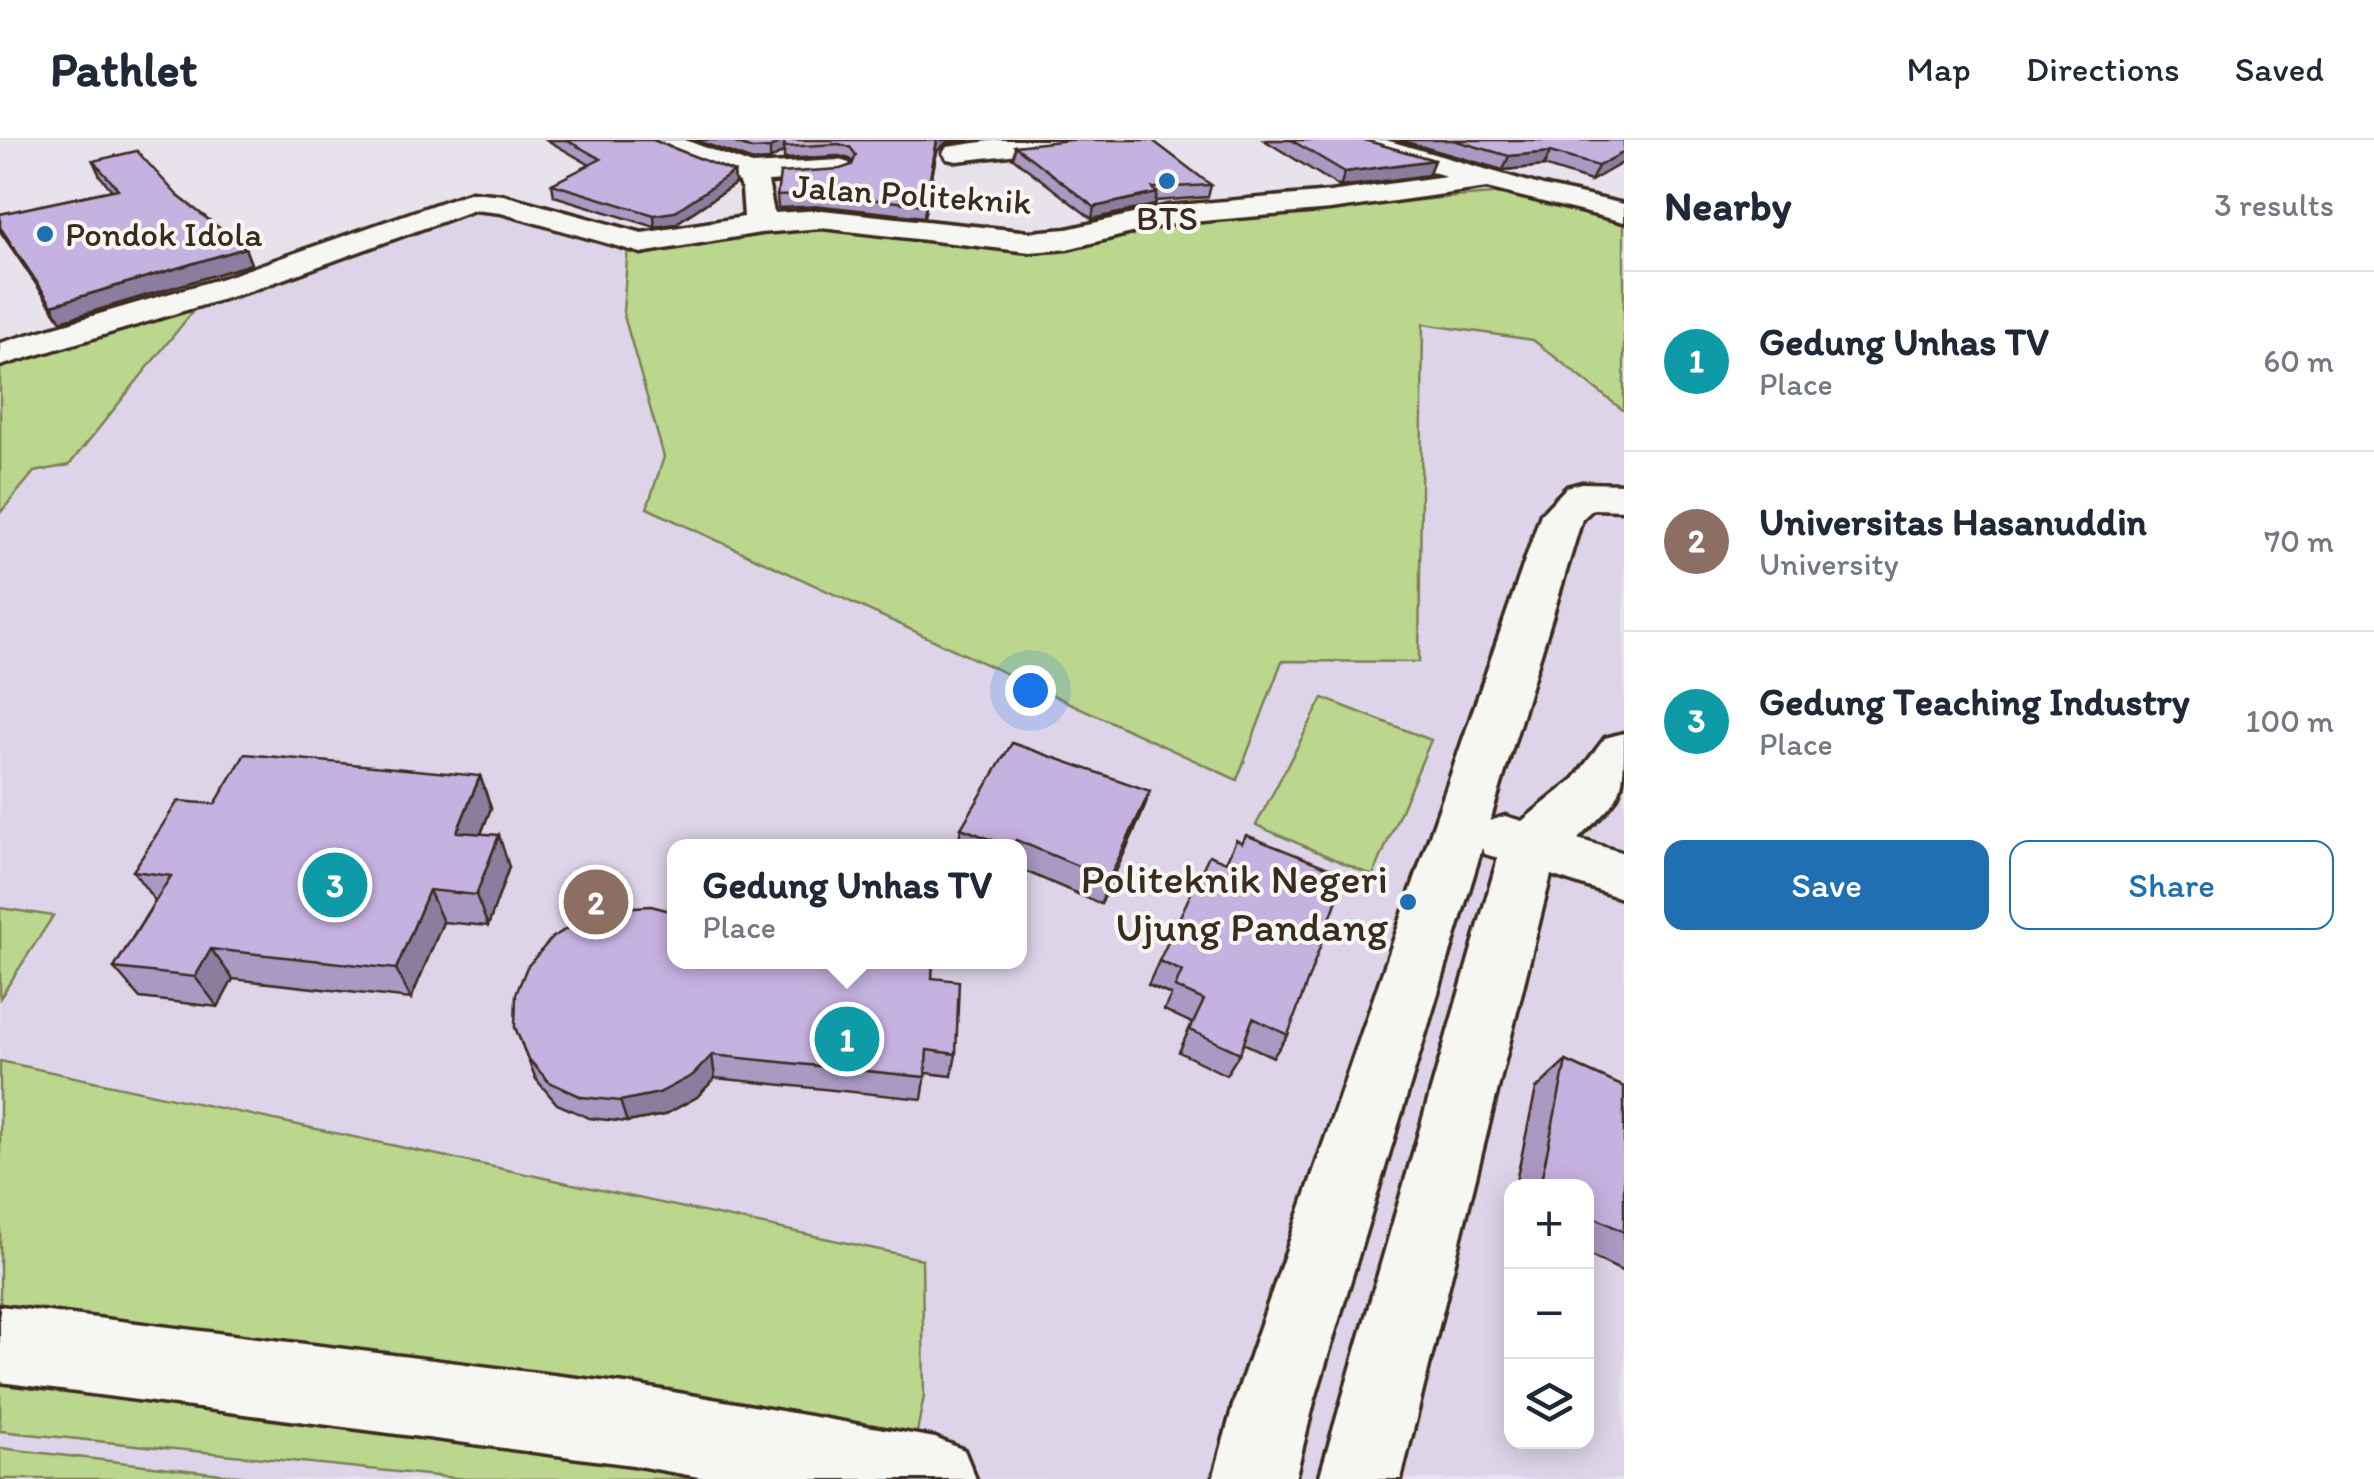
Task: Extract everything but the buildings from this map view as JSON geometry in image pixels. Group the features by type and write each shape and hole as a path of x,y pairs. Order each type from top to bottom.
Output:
{"street":[{"path":"658,140 748,174 839,169"},
{"path":"957,153 1069,140"},
{"path":"1356,140 1536,194 1624,212"},
{"path":"748,174 757,188 760,224"},
{"name":"Jalan Politeknik","path":"0,355 238,284 471,201 503,204 641,243 760,224 822,219 1030,242 1067,238 1168,215 1330,201 1487,179"},
{"path":"1536,194 1624,190"},
{"path":"1254,1479 1274,1402 1460,818 1562,514 1603,497 1624,527"},
{"path":"1360,1479 1529,848 1593,794 1624,752"},
{"path":"1460,818 1529,848 1624,876"},
{"path":"0,1344 633,1425 778,1465 935,1479"}],"shaded area":[{"path":"476,206 628,246 702,244 733,234 816,224 1052,252 1082,249 1120,231 1624,217 1624,1479 0,1479 0,368 230,294 283,283"}],"green space":[{"path":"1516,192 1624,217 1624,411 1533,340 1423,324 1419,662 1282,661 1237,780 647,508 664,457 623,312 628,246 702,244 733,234 816,224 1052,252 1155,222"},
{"path":"198,305 69,465 34,472 0,513 0,368"},
{"path":"1323,698 1431,740 1373,876 1256,825"},
{"path":"0,908 53,916 0,998"},
{"path":"0,1061 922,1259 924,1396 908,1479 465,1479 0,1431"},
{"path":"0,1448 264,1479 0,1479"}],"place":[{"name":"BTS","path":"1167,181"},
{"name":"Pondok Idola","path":"45,234"},
{"name":"Gedung Teaching Industry","path":"335,885"},
{"name":"Universitas Hasanuddin","path":"596,902"},
{"name":"Politeknik Negeri Ujung Pandang","path":"1408,902"},
{"name":"Gedung Unhas TV","path":"847,1039"}]}
